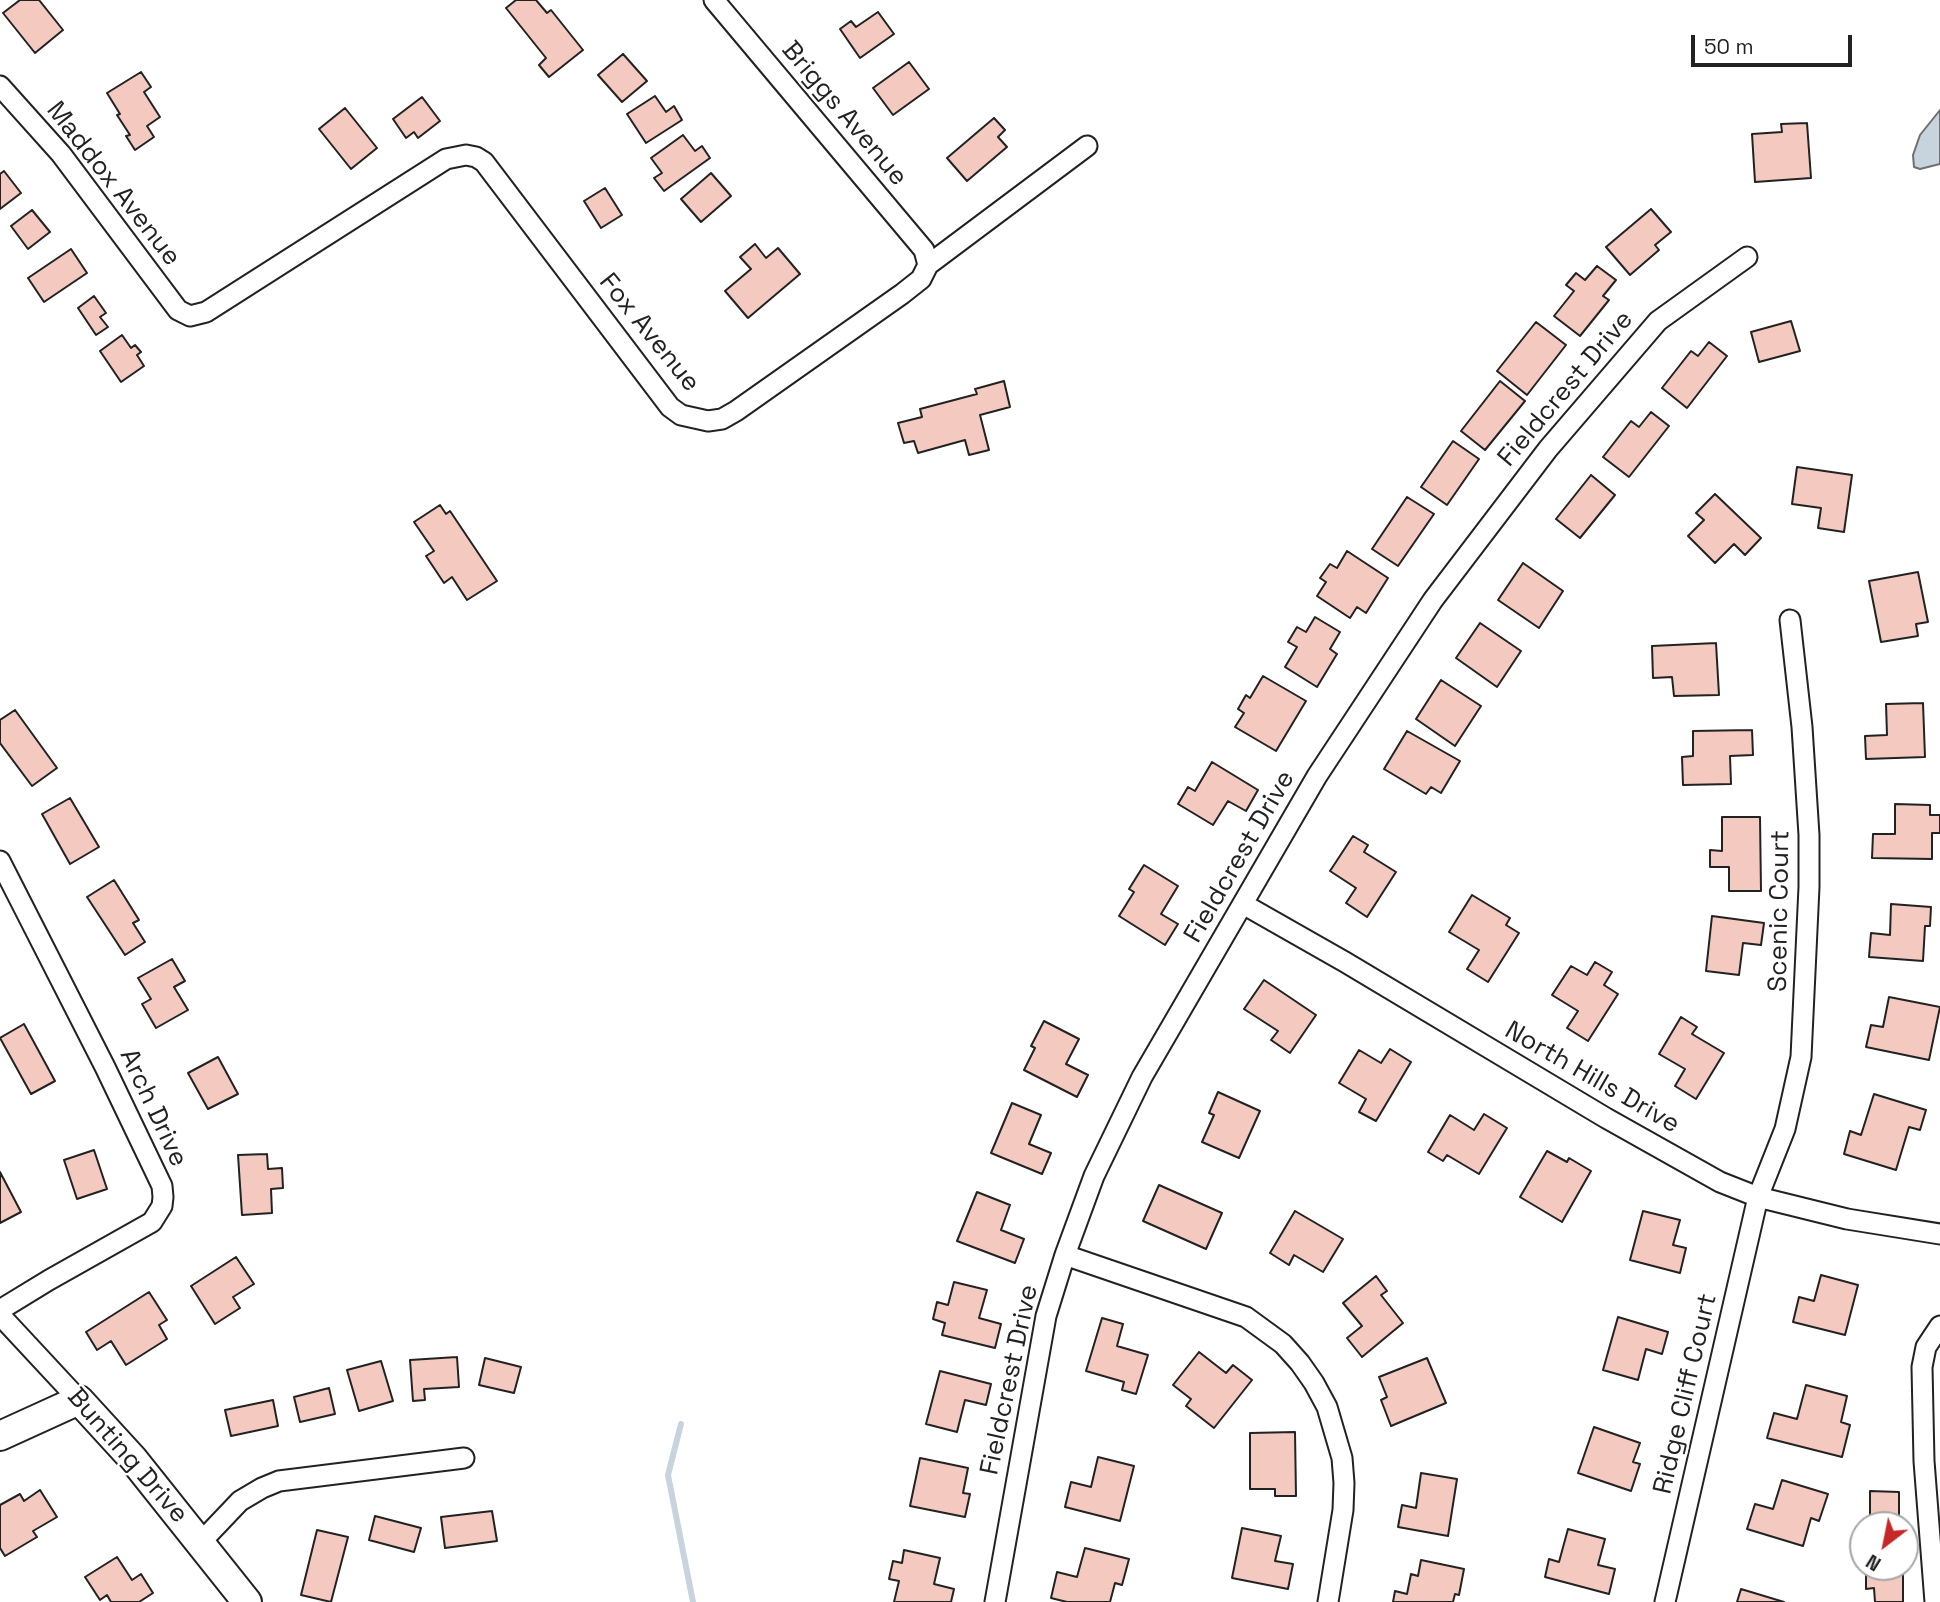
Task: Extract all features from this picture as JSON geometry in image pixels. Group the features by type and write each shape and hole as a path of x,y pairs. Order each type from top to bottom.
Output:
{"street":[{"name":"Briggs Avenue","path":"714,0 924,250 928,265"},
{"name":"Maddox Avenue","path":"0,86 61,154 178,310 184,314"},
{"name":"Fox Avenue","path":"184,314 198,316 206,312 446,159 466,155 484,162 670,407 681,415 708,421 722,419 902,294 921,279 928,265 1087,146"},
{"name":"Fieldcrest Drive","path":"995,1602 1046,1316 1094,1176 1142,1077 1317,776 1433,600 1548,449 1658,321 1747,257"},
{"name":"Scenic Court","path":"1758,1197 1786,1129 1795,1093 1805,1008 1809,835 1802,727 1790,620"},
{"name":"Arch Drive","path":"0,861 105,1067 162,1186 163,1197 162,1206 152,1222 0,1312"},
{"name":"North Hills Drive","path":"1243,904 1720,1182 1758,1197 1847,1219 1940,1234"},
{"name":"Ridge Cliff Court","path":"1665,1602 1758,1197"},
{"path":"1065,1255 1246,1317 1283,1344 1300,1363 1327,1407 1342,1458 1343,1510 1328,1602"},
{"name":"Bunting Drive","path":"0,1312 133,1460 247,1602"},
{"path":"1935,1602 1924,1461 1922,1367 1926,1347 1940,1326"},
{"path":"0,1436 79,1400"},
{"path":"201,1542 240,1501 279,1482 464,1458"}],"shaded area":[{"path":"1940,110 1940,164 1920,169 1914,167 1913,155 1920,135"}],"building":[{"path":"20,0 39,0 63,30 35,53 3,13"},
{"path":"516,0 536,0 547,13 551,10 583,50 549,77 539,65 546,58 506,8"},
{"path":"878,12 894,34 860,58 840,29 851,21 856,27"},
{"path":"623,54 647,81 622,102 598,75"},
{"path":"909,62 929,89 893,115 873,88"},
{"path":"141,72 151,87 144,92 160,117 147,126 154,137 135,150 126,136 130,135 117,115 120,114 107,93"},
{"path":"655,96 666,112 674,106 682,120 646,143 627,114"},
{"path":"422,97 440,121 418,138 414,132 406,138 393,119"},
{"path":"345,108 377,148 351,169 319,129"},
{"path":"994,118 1005,130 998,137 1007,147 967,181 947,158"},
{"path":"1807,123 1811,178 1755,182 1752,134 1782,132 1781,124"},
{"path":"683,135 695,151 702,146 710,158 664,191 654,178 662,173 651,158"},
{"path":"4,171 21,193 0,209 0,174"},
{"path":"711,173 731,196 701,222 681,199"},
{"path":"605,188 622,215 601,228 584,201"},
{"path":"1651,209 1671,232 1655,245 1659,250 1630,275 1606,247"},
{"path":"32,210 50,232 28,249 11,226"},
{"path":"755,244 766,258 778,248 800,274 748,318 725,291 751,269 740,257"},
{"path":"71,249 87,273 44,302 28,278"},
{"path":"1597,266 1616,280 1603,296 1609,300 1580,336 1554,316 1574,291 1566,285 1576,273 1585,280"},
{"path":"94,296 106,313 100,317 108,327 96,335 78,308"},
{"path":"1791,321 1800,351 1759,362 1751,332"},
{"path":"1536,322 1566,345 1527,395 1497,371"},
{"path":"122,335 131,348 135,345 141,352 137,355 144,366 121,382 100,351"},
{"path":"1709,342 1727,356 1687,408 1662,388 1691,351 1698,356"},
{"path":"1004,381 1010,407 980,415 989,450 969,455 965,440 918,453 914,441 904,443 898,423 922,417 920,409 977,394 975,389"},
{"path":"1500,381 1525,401 1485,450 1461,431"},
{"path":"1651,412 1669,426 1629,477 1603,457 1631,421 1639,427"},
{"path":"1453,441 1479,459 1447,505 1421,487"},
{"path":"1797,467 1852,475 1844,532 1818,528 1821,508 1792,504"},
{"path":"1591,475 1615,495 1580,538 1556,519"},
{"path":"1715,494 1761,538 1745,555 1734,544 1715,563 1688,536 1704,520 1696,513"},
{"path":"1407,497 1434,514 1398,566 1372,549"},
{"path":"440,505 446,514 450,511 497,581 467,600 452,577 444,583 426,556 434,551 414,522"},
{"path":"1347,551 1388,578 1366,613 1357,607 1350,618 1317,596 1326,582 1320,578 1330,564 1337,568"},
{"path":"1523,563 1563,591 1539,628 1498,600"},
{"path":"1918,572 1928,622 1916,624 1918,636 1881,642 1869,581"},
{"path":"1315,617 1340,632 1330,649 1337,654 1317,687 1285,667 1297,647 1288,642 1297,627 1306,632"},
{"path":"1480,623 1521,651 1497,687 1456,658"},
{"path":"1716,643 1719,695 1674,696 1672,677 1653,678 1652,646"},
{"path":"1263,676 1306,701 1276,751 1235,727 1244,713 1238,709 1246,695 1250,698"},
{"path":"1441,680 1481,706 1455,746 1416,719"},
{"path":"1923,703 1925,757 1866,759 1865,736 1887,735 1886,704"},
{"path":"15,710 57,768 32,786 0,743 0,720"},
{"path":"1752,730 1753,755 1730,756 1731,784 1683,785 1682,757 1693,756 1693,731"},
{"path":"1407,731 1460,761 1441,793 1431,787 1426,794 1384,769"},
{"path":"1212,762 1258,790 1246,811 1228,801 1213,825 1178,804 1188,787 1195,791"},
{"path":"70,798 99,847 70,864 42,814"},
{"path":"1895,804 1930,805 1930,815 1940,815 1940,833 1932,833 1932,859 1872,858 1873,834 1895,834"},
{"path":"1722,817 1760,817 1761,891 1729,891 1729,867 1710,867 1710,850 1722,851"},
{"path":"1353,836 1368,845 1364,852 1396,872 1367,917 1346,903 1356,888 1330,871"},
{"path":"1144,865 1178,886 1161,914 1178,924 1165,945 1119,916 1134,892 1129,889"},
{"path":"114,880 139,920 133,923 145,942 125,955 87,897"},
{"path":"1472,895 1510,918 1506,925 1519,933 1488,982 1467,969 1479,950 1449,932"},
{"path":"1891,904 1931,907 1930,926 1925,926 1923,961 1869,957 1871,933 1890,935"},
{"path":"1712,916 1764,923 1761,945 1743,943 1739,975 1706,971"},
{"path":"172,959 185,981 174,987 188,1010 156,1028 142,1004 151,999 138,978"},
{"path":"1595,962 1612,972 1604,985 1618,994 1588,1041 1567,1028 1578,1011 1552,995 1571,966 1587,975"},
{"path":"1264,980 1316,1015 1290,1053 1271,1040 1278,1031 1244,1009"},
{"path":"1889,997 1940,1007 1929,1060 1866,1047 1871,1025 1883,1027"},
{"path":"1681,1017 1697,1027 1692,1034 1724,1053 1696,1099 1675,1086 1685,1069 1659,1054"},
{"path":"1044,1021 1079,1039 1066,1064 1088,1075 1077,1097 1024,1070 1035,1048 1031,1046"},
{"path":"24,1024 55,1081 31,1094 0,1038"},
{"path":"1390,1049 1411,1062 1376,1121 1359,1112 1366,1099 1339,1083 1359,1050 1381,1063"},
{"path":"218,1057 238,1094 208,1109 188,1073"},
{"path":"1218,1092 1260,1111 1239,1158 1202,1142 1214,1115 1209,1113"},
{"path":"1874,1094 1926,1110 1920,1130 1909,1127 1896,1170 1844,1154 1850,1131 1861,1135"},
{"path":"1012,1103 1041,1115 1029,1144 1051,1153 1042,1174 991,1153"},
{"path":"1484,1114 1507,1128 1479,1174 1447,1155 1443,1161 1428,1152 1450,1115 1474,1130"},
{"path":"94,1150 107,1189 77,1199 64,1160"},
{"path":"1547,1151 1567,1162 1569,1158 1591,1171 1562,1222 1520,1197"},
{"path":"267,1154 268,1169 282,1168 283,1188 271,1189 272,1213 242,1215 238,1155"},
{"path":"0,1172 21,1212 0,1223"},
{"path":"1159,1185 1222,1213 1206,1249 1143,1221"},
{"path":"977,1192 1010,1205 1001,1230 1024,1239 1015,1263 957,1241"},
{"path":"1295,1211 1343,1239 1323,1272 1294,1255 1289,1265 1270,1253"},
{"path":"1643,1211 1680,1220 1673,1245 1686,1248 1680,1273 1630,1260"},
{"path":"236,1257 254,1284 233,1297 240,1308 215,1324 191,1286"},
{"path":"1821,1275 1858,1285 1845,1335 1793,1322 1799,1297 1814,1301"},
{"path":"1376,1276 1387,1291 1381,1295 1403,1323 1362,1357 1347,1338 1362,1326 1343,1303"},
{"path":"954,1282 987,1290 979,1318 1001,1324 995,1348 942,1335 945,1323 933,1319 937,1302 948,1305"},
{"path":"149,1292 167,1320 159,1325 167,1339 126,1365 111,1341 97,1350 86,1332"},
{"path":"1618,1317 1668,1332 1662,1354 1646,1349 1638,1380 1603,1370"},
{"path":"1102,1318 1123,1324 1117,1346 1148,1355 1136,1394 1122,1390 1124,1382 1086,1371"},
{"path":"1199,1352 1226,1373 1233,1365 1252,1380 1214,1428 1186,1406 1191,1399 1173,1385"},
{"path":"457,1357 459,1387 424,1389 425,1400 413,1401 410,1360"},
{"path":"485,1358 521,1367 514,1393 479,1385"},
{"path":"1427,1358 1446,1403 1391,1426 1381,1400 1387,1397 1379,1377"},
{"path":"381,1361 393,1401 359,1411 347,1370"},
{"path":"940,1371 991,1384 986,1405 965,1400 957,1432 926,1424"},
{"path":"1806,1385 1847,1396 1841,1422 1850,1425 1842,1457 1767,1438 1774,1413 1797,1419"},
{"path":"329,1388 335,1414 300,1422 294,1397"},
{"path":"273,1400 278,1426 231,1436 225,1410"},
{"path":"1594,1427 1640,1443 1633,1462 1640,1464 1631,1491 1578,1473"},
{"path":"1295,1432 1296,1496 1275,1496 1275,1489 1250,1489 1250,1433"},
{"path":"1098,1457 1134,1466 1120,1521 1065,1507 1071,1482 1091,1487"},
{"path":"920,1458 968,1468 963,1493 970,1494 965,1517 910,1506"},
{"path":"1421,1473 1457,1479 1448,1536 1398,1527 1402,1505 1416,1508"},
{"path":"1782,1480 1828,1494 1819,1521 1811,1518 1803,1546 1747,1529 1755,1504 1773,1509"},
{"path":"40,1490 57,1517 33,1531 37,1537 5,1556 0,1548 0,1505 20,1494 24,1501"},
{"path":"1870,1491 1899,1492 1899,1511 1870,1511"},
{"path":"492,1511 497,1541 445,1548 441,1517"},
{"path":"375,1516 421,1528 414,1552 369,1540"},
{"path":"1242,1528 1281,1536 1275,1561 1293,1564 1288,1589 1232,1578"},
{"path":"1568,1529 1605,1539 1598,1565 1615,1569 1609,1594 1545,1577 1549,1559 1559,1562"},
{"path":"317,1530 348,1537 331,1602 301,1595"},
{"path":"1085,1548 1129,1559 1122,1585 1115,1583 1110,1602 1067,1602 1051,1598 1057,1572 1077,1577"},
{"path":"904,1550 940,1558 934,1584 954,1589 951,1602 894,1602 899,1581 889,1579 893,1561 902,1563"},
{"path":"117,1557 132,1580 141,1574 153,1593 139,1602 111,1602 107,1595 100,1600 85,1577"},
{"path":"1421,1560 1464,1569 1459,1595 1455,1594 1453,1602 1393,1602 1395,1591 1407,1594 1411,1574 1418,1576"},
{"path":"1866,1581 1903,1581 1903,1602 1875,1602 1874,1588 1866,1589"},
{"path":"1741,1589 1784,1602 1737,1602"}],"waterway":[{"path":"681,1424 668,1475 693,1602"}]}
